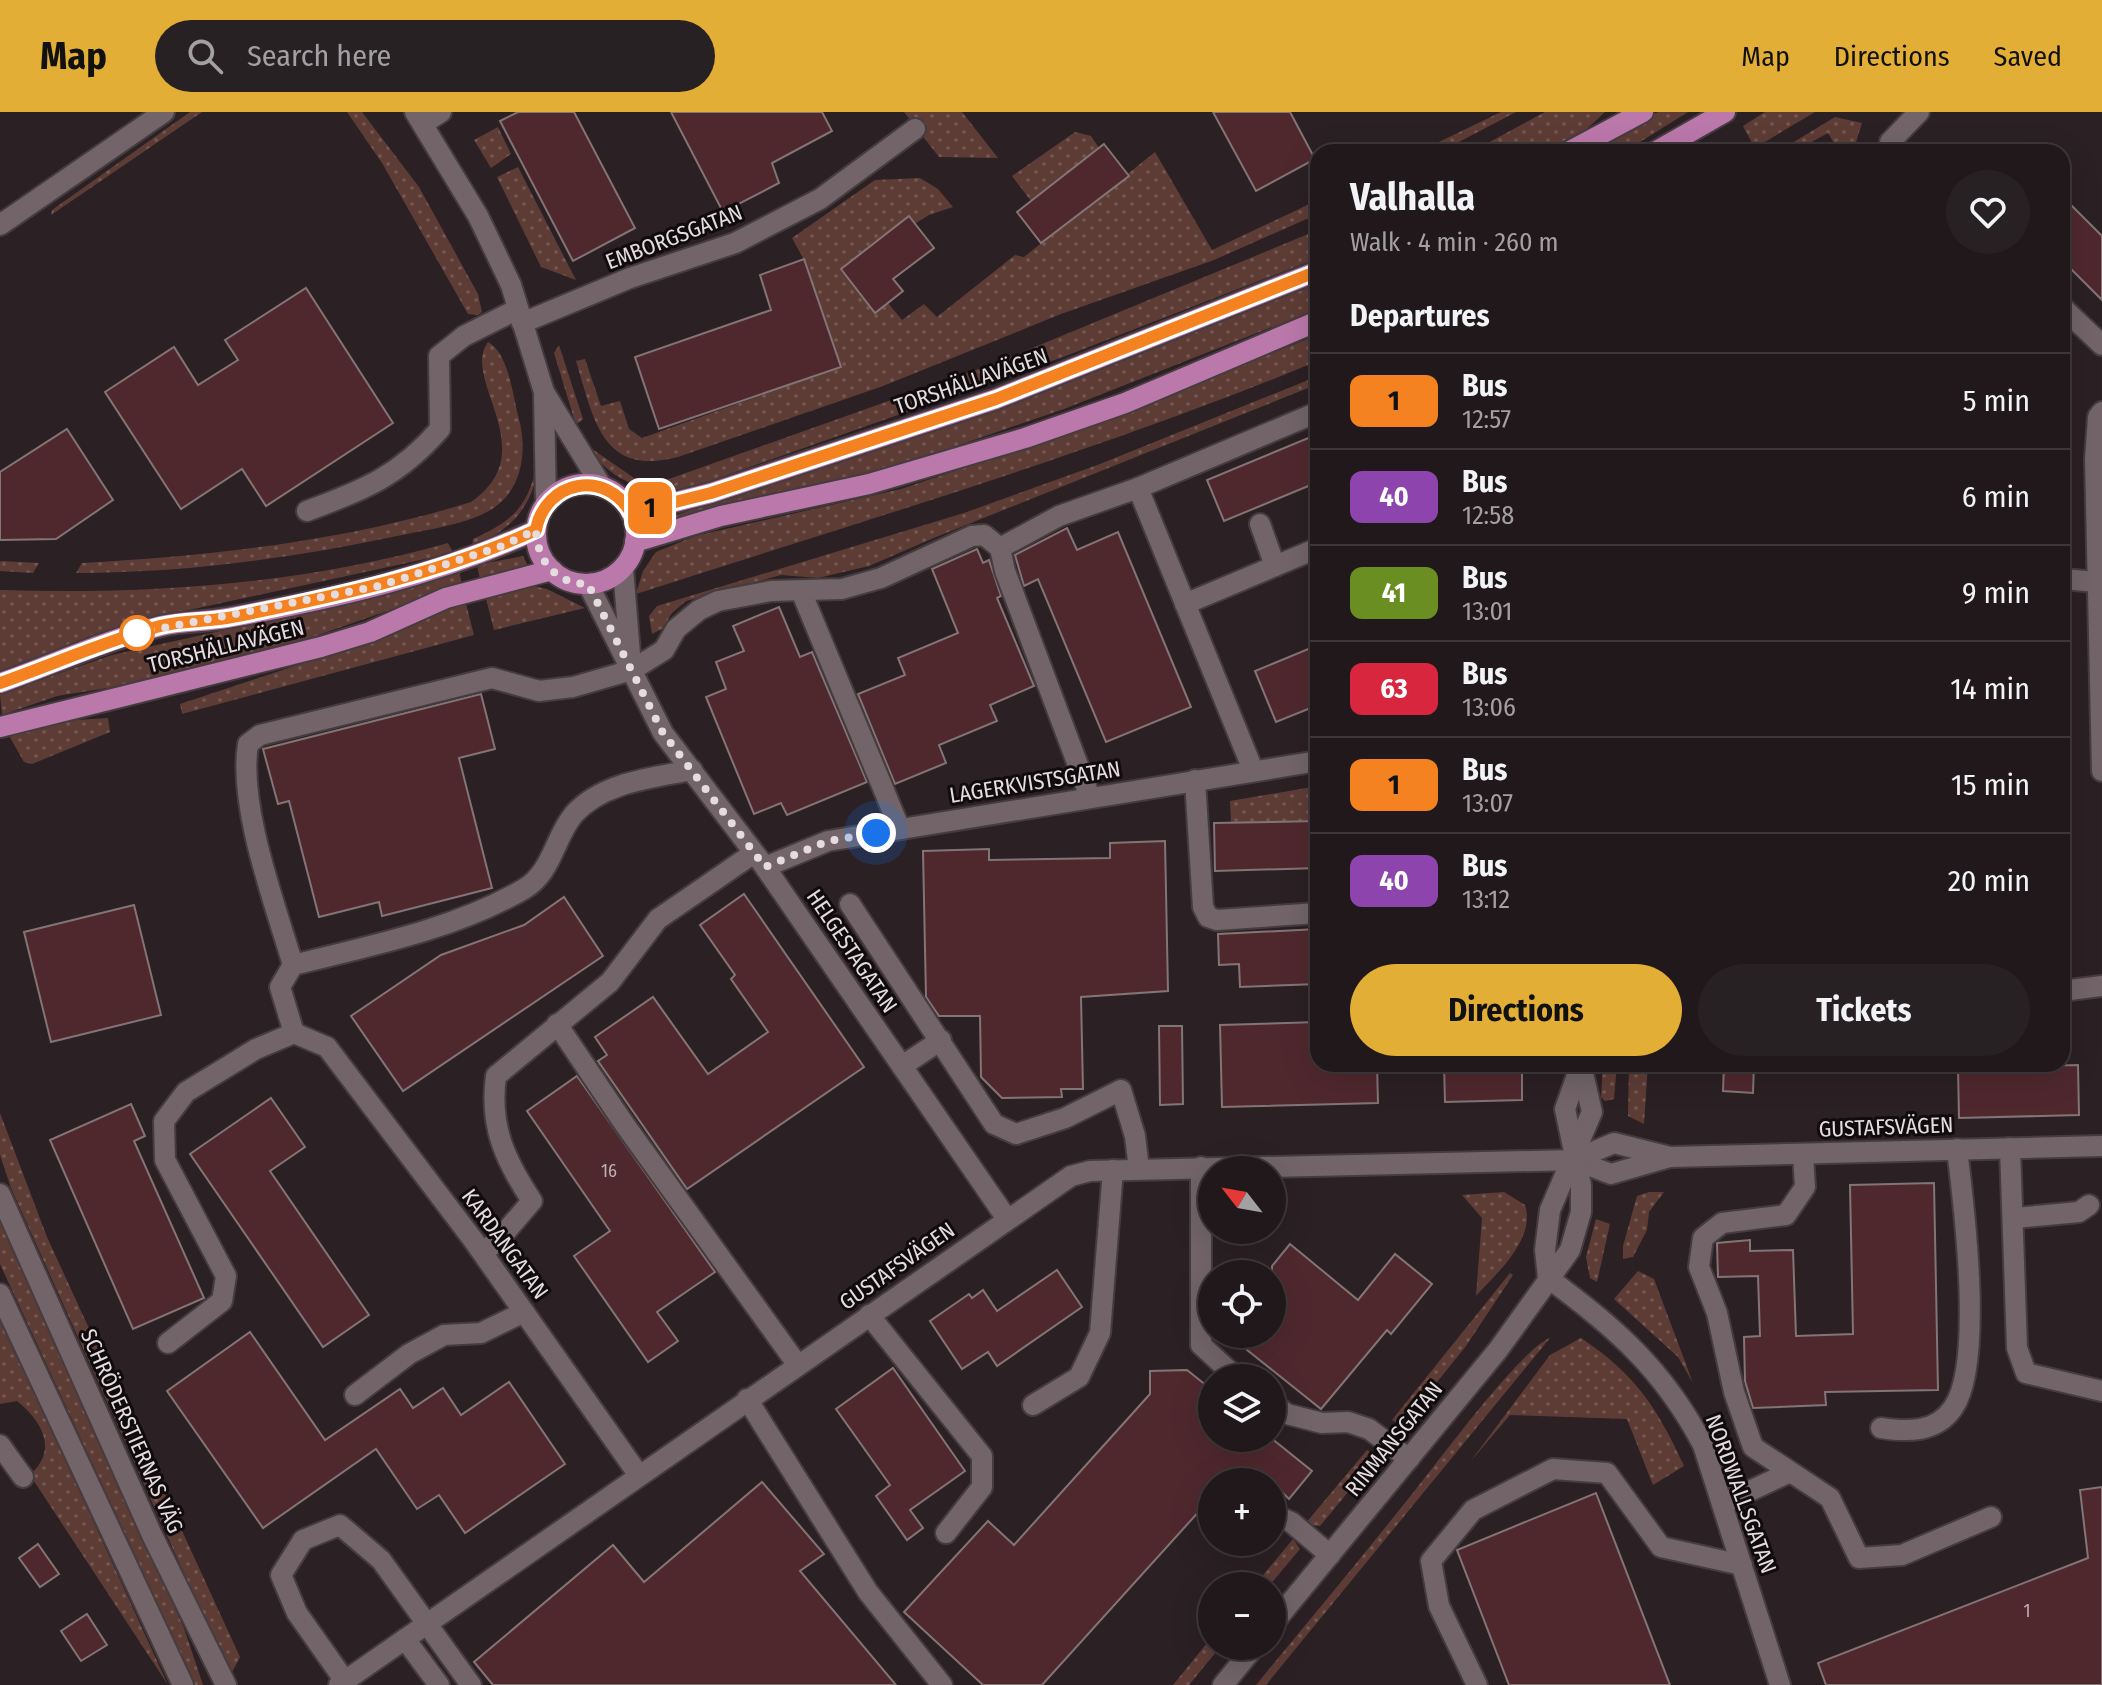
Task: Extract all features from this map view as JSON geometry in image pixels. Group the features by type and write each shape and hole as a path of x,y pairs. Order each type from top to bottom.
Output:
{"main road":[{"path":"1583,144 1643,112"},
{"path":"1669,144 1725,112"},
{"name":"TORSHÄLLAVÄGEN","path":"631,513 711,493 996,399 1310,274"},
{"path":"635,542 721,516 869,484 1025,438 1125,403 1310,324"},
{"path":"570,487 602,487 618,496 631,513 635,542 623,568 603,581 588,584 569,581 552,570 538,550 536,530 546,504 570,487"},
{"name":"TORSHÄLLAVÄGEN","path":"0,683 93,647 164,625 223,619 379,586 502,546 536,530"},
{"name":"TORSHÄLLAVÄGEN","path":"0,727 321,647 370,632 446,598 552,570"}],"street":[{"path":"0,225 164,112"},
{"path":"1897,144 1919,112"},
{"path":"426,116 511,285 544,392 602,487"},
{"name":"EMBORGSGATAN","path":"307,511 365,490 414,458 440,429 439,356 464,336 735,243 820,199 915,129"},
{"path":"2070,315 2102,345"},
{"path":"544,392 546,504"},
{"path":"2102,412 2098,417 2095,459 2102,771"},
{"path":"1000,548 1059,516 1138,488 1310,415"},
{"path":"1138,488 1253,770"},
{"path":"1260,524 1275,566"},
{"path":"293,965 261,851 244,769 248,744 260,735 492,678 539,691 573,687 632,670 664,650 676,629 699,610 718,601 771,591 842,589 881,578 972,536 984,535 1000,548 1090,797"},
{"path":"1185,604 1310,551"},
{"name":"HELGESTAGATAN","path":"623,568 632,670"},
{"path":"2070,580 2098,582"},
{"name":"HELGESTAGATAN","path":"588,584 663,733 759,860 1007,1219"},
{"path":"801,591 900,829"},
{"name":"LAGERKVISTSGATAN","path":"483,1253 532,1201 508,1165 492,1106 496,1076 610,982 658,919 759,860 828,841 1310,762"},
{"path":"168,1343 222,1301 226,1276 165,1160 164,1121 186,1092 256,1049 294,1033 280,987 293,965 468,915 528,887 553,856 573,815 599,794 634,782 692,770"},
{"path":"1195,780 1203,907 1208,917 1217,920 1310,914"},
{"path":"850,904 994,1124 1016,1134 1065,1118 1121,1090 1135,1136 1139,1169"},
{"path":"2070,990 2102,986"},
{"path":"557,1024 625,1125 797,1364"},
{"name":"KARDANGATAN","path":"294,1033 327,1047 483,1253 638,1474"},
{"path":"902,1066 941,1040"},
{"path":"1548,1278 1545,1250 1550,1210 1592,1112 1583,1072"},
{"name":"GUSTAFSVÄGEN","path":"1574,1160 1614,1143 1670,1157"},
{"name":"GUSTAFSVÄGEN","path":"1286,1165 1574,1160 1611,1174 1670,1157 2102,1146"},
{"path":"2010,1148 2015,1218 2017,1348 2026,1373 2102,1391"},
{"path":"1881,1428 1916,1433 1952,1410 1969,1373 1966,1223 1957,1149"},
{"path":"1803,1154 1805,1187 1786,1215 1722,1223 1703,1238 1699,1267 1717,1313 1734,1392 1753,1447 1830,1498 1859,1558 1902,1555 1991,1517"},
{"name":"RINMANSGATAN","path":"1286,1608 1506,1339 1570,1250 1581,1212 1581,1185 1574,1160"},
{"name":"GUSTAFSVÄGEN","path":"342,1683 638,1474 1071,1176 1113,1170 1198,1167"},
{"path":"1033,1405 1079,1377 1100,1333 1113,1170"},
{"name":"SCHRÖDERSTIERNAS VÄG","path":"0,1194 152,1535 226,1685"},
{"path":"2015,1218 2079,1212 2089,1205"},
{"path":"1201,1244 1201,1345 1222,1364"},
{"name":"NORDWALLSGATAN","path":"1548,1278 1632,1344 1684,1410 1703,1445 1780,1685"},
{"path":"0,1294 183,1685"},
{"path":"355,1395 409,1354 444,1335 481,1333 524,1312"},
{"path":"869,1315 982,1456 982,1487 946,1533"},
{"path":"747,1399 868,1592 942,1685"},
{"path":"1286,1413 1322,1423 1348,1422 1369,1429 1409,1459"},
{"path":"0,1445 23,1477"},
{"path":"1477,1685 1439,1606 1431,1561 1473,1510 1553,1469 1607,1473 1661,1547 1742,1565"},
{"path":"1722,1504 1788,1473"},
{"path":"1286,1520 1330,1555"},
{"path":"342,1683 297,1613 281,1575 303,1540 340,1525 381,1560 406,1600 428,1623 471,1685"},
{"path":"405,1639 439,1685"},
{"path":"1223,1685 1244,1660"}],"shaded area":[{"path":"190,112 202,112 51,215 52,210"},
{"path":"347,112 362,112 419,187 478,294 482,312 478,315 468,314 382,163"},
{"path":"904,112 962,112 998,158 939,157"},
{"path":"1501,112 1516,112 1455,144 1435,144"},
{"path":"1545,112 1605,112 1571,140 1559,144 1486,144"},
{"path":"1658,112 1688,112 1637,144 1598,144"},
{"path":"1765,112 1815,112 1761,144 1750,144 1743,126"},
{"path":"1835,117 1862,123 1855,144 1834,144 1828,133 1808,144 1790,144"},
{"path":"498,127 511,154 491,168 474,140"},
{"path":"1075,132 1091,136 1099,148 1031,201 1012,176"},
{"path":"1155,152 1212,250 1310,204 1310,218 1214,260 1061,314 883,386 678,457 653,461 633,459 617,451 596,423 576,361 585,359 601,406 620,401 629,429 642,438 840,367 804,260 792,238 875,180 920,178 938,189 953,207 929,215 841,269 874,313 888,303 902,320 924,304 937,317 1015,255 1024,257"},
{"path":"518,167 576,280 541,267 497,177"},
{"path":"1310,233 1310,261 1063,357 679,492 650,489 626,481 604,466 585,444 634,478 666,480 1001,361"},
{"path":"1310,285 1310,312 1064,409 904,464 653,523 1067,383"},
{"path":"1310,338 1310,364 1150,426 636,594 643,571 656,552 695,536 901,489 1065,434"},
{"path":"488,342 501,356 505,366 523,443 520,467 512,489 485,513 437,528 281,557 199,567 76,573 82,563 229,551 327,537 424,516 471,502 492,482 501,461 502,439 482,358"},
{"path":"559,345 583,419 576,425 554,353"},
{"path":"1310,379 1310,387 869,566 818,578 781,575 686,601 672,613 662,629 652,634 649,616 657,606 964,513 1100,464"},
{"path":"539,458 533,488 520,513 499,532 472,546 473,539 500,525 518,509 530,488"},
{"path":"448,543 453,553 134,622 90,636 0,674 0,590 113,591 226,584 338,568"},
{"path":"523,556 529,568 480,580 477,565"},
{"path":"0,562 39,563 33,573 0,571"},
{"path":"459,570 462,585 255,657 182,676 57,696 2,715 0,694 112,655 405,590"},
{"path":"533,586 547,589 585,608 494,630 485,595"},
{"path":"465,600 474,635 182,714 180,704 382,637"},
{"path":"108,718 110,732 32,764 24,762 8,734 60,721"},
{"path":"1310,787 1310,821 1231,823 1230,801"},
{"path":"1603,1072 1616,1072 1614,1099 1605,1101 1601,1097"},
{"path":"1629,1072 1647,1072 1644,1124 1628,1116"},
{"path":"0,1113 47,1237 240,1657 230,1676 11,1188 0,1155"},
{"path":"1504,1192 1525,1205 1525,1230 1504,1266 1476,1296 1482,1218 1462,1195"},
{"path":"1664,1192 1649,1212 1647,1230 1633,1257 1623,1259 1623,1246 1637,1196"},
{"path":"0,1215 77,1395 184,1628 203,1685 195,1685 0,1264"},
{"path":"1596,1219 1610,1224 1597,1282 1590,1278 1586,1257"},
{"path":"1638,1271 1654,1279 1693,1383 1678,1357 1614,1299"},
{"path":"1510,1273 1513,1275 1466,1346 1409,1417 1399,1424 1392,1420"},
{"path":"0,1317 168,1685 30,1475 43,1456 44,1436 34,1418 17,1401 0,1404"},
{"path":"1550,1338 1266,1685 1256,1685 1277,1660 1286,1660 1286,1648 1477,1411 1536,1347"},
{"path":"1581,1338 1616,1365 1643,1393 1684,1466 1653,1485 1627,1419 1510,1415 1470,1462 1550,1355"},
{"path":"1367,1450 1377,1457 1320,1526 1305,1524"},
{"path":"1293,1539 1300,1549 1281,1572 1266,1572 1279,1556 1286,1556 1286,1547"},
{"path":"1198,1654 1198,1660 1210,1660 1189,1685 1173,1685"}],"building":[{"path":"518,112 574,112 635,228 573,261 500,121"},
{"path":"671,112 822,112 832,131 772,163 779,183 723,212"},
{"path":"1213,112 1290,112 1310,150 1310,162 1256,191"},
{"path":"1104,144 1129,176 1041,243 1017,212"},
{"path":"2070,204 2102,236 2102,300 2070,268"},
{"path":"909,216 934,248 893,279 903,291 875,313 841,269"},
{"path":"804,259 841,367 659,429 635,357 771,310 760,275"},
{"path":"306,288 393,423 266,506 242,469 181,509 105,392 174,347 198,385 238,360 225,340"},
{"path":"67,429 113,500 56,539 0,540 0,472"},
{"path":"1310,437 1310,485 1224,521 1207,480"},
{"path":"1067,528 1077,550 1118,532 1191,707 1106,742 1038,579 1024,586 1015,555"},
{"path":"977,549 983,563 989,560 1001,596 997,598 1034,686 990,705 997,721 939,745 946,763 895,784 858,694 905,675 898,658 958,633 932,569"},
{"path":"779,607 800,657 812,652 867,782 787,815 781,803 754,814 706,697 726,689 716,662 744,651 733,626"},
{"path":"1310,648 1310,708 1276,722 1255,671"},
{"path":"481,694 495,749 459,758 492,888 382,916 379,902 319,917 289,801 278,804 263,749"},
{"path":"1310,821 1310,868 1215,871 1214,823"},
{"path":"1165,841 1168,991 1081,997 1083,1089 1061,1089 1062,1097 1002,1098 981,1077 980,1016 939,1016 926,997 923,851 989,849 989,860 1110,858 1110,843"},
{"path":"744,894 864,1067 687,1189 598,1061 607,1055 595,1037 653,997 708,1074 768,1032 731,979 735,975 700,925"},
{"path":"564,897 603,956 403,1091 351,1016 441,955 524,925"},
{"path":"134,905 161,1015 51,1042 24,932"},
{"path":"1310,929 1310,984 1240,987 1239,964 1219,965 1218,934"},
{"path":"1310,1022 1310,1072 1377,1072 1378,1103 1222,1107 1220,1025"},
{"path":"1159,1026 1182,1026 1183,1104 1160,1105"},
{"path":"2070,1065 2078,1065 2079,1115 1959,1118 1958,1072 2070,1072"},
{"path":"1444,1072 1522,1072 1522,1100 1445,1102"},
{"path":"1724,1072 1754,1072 1753,1093 1723,1091"},
{"path":"577,1076 715,1272 657,1312 678,1341 648,1362 574,1256 610,1231 527,1111"},
{"path":"271,1098 305,1147 270,1171 369,1315 323,1347 190,1154"},
{"path":"131,1104 145,1136 134,1141 204,1298 133,1329 50,1140"},
{"path":"1934,1183 1938,1390 1825,1392 1826,1405 1753,1408 1745,1381 1744,1337 1760,1336 1758,1276 1718,1277 1717,1243 1750,1240 1750,1251 1793,1250 1796,1336 1853,1334 1850,1185"},
{"path":"1290,1244 1358,1300 1395,1254 1432,1284 1391,1334 1387,1330 1321,1409 1286,1381 1286,1364 1265,1364 1245,1348 1286,1348 1286,1260 1277,1260"},
{"path":"1057,1270 1082,1307 997,1366 988,1352 962,1369 930,1321 969,1294 972,1298 983,1290 997,1311"},
{"path":"250,1332 325,1440 400,1389 413,1408 443,1388 461,1415 509,1382 565,1464 465,1533 439,1495 417,1509 376,1449 263,1528 167,1391"},
{"path":"893,1368 965,1471 910,1510 923,1528 907,1540 876,1496 890,1485 836,1409"},
{"path":"1187,1370 1198,1379 1198,1452 1286,1450 1312,1471 1289,1499 1286,1496 1286,1468 1198,1468 1198,1512 1042,1685 983,1685 904,1612 988,1521 1014,1545 1150,1394 1150,1371"},
{"path":"762,1482 824,1554 800,1571 896,1685 493,1685 474,1662 613,1545 644,1582"},
{"path":"2102,1487 2102,1685 1826,1685 1818,1663 2088,1558 2080,1490"},
{"path":"1596,1493 1670,1685 1509,1685 1457,1550"},
{"path":"38,1544 59,1574 40,1587 19,1558"},
{"path":"87,1614 107,1645 81,1661 61,1631"}],"bus line":[{"name":"1","path":"0,683 93,647 164,625 223,619 379,586 502,546 536,530 546,504 553,496 570,487 583,484 602,487 618,496 631,513 711,493 996,399 1310,274"}],"route":[{"path":"137,633 164,625 223,619 379,586 502,546 536,530 538,550 552,570 569,581 588,584 663,733 765,867 828,841 876,833"}]}
